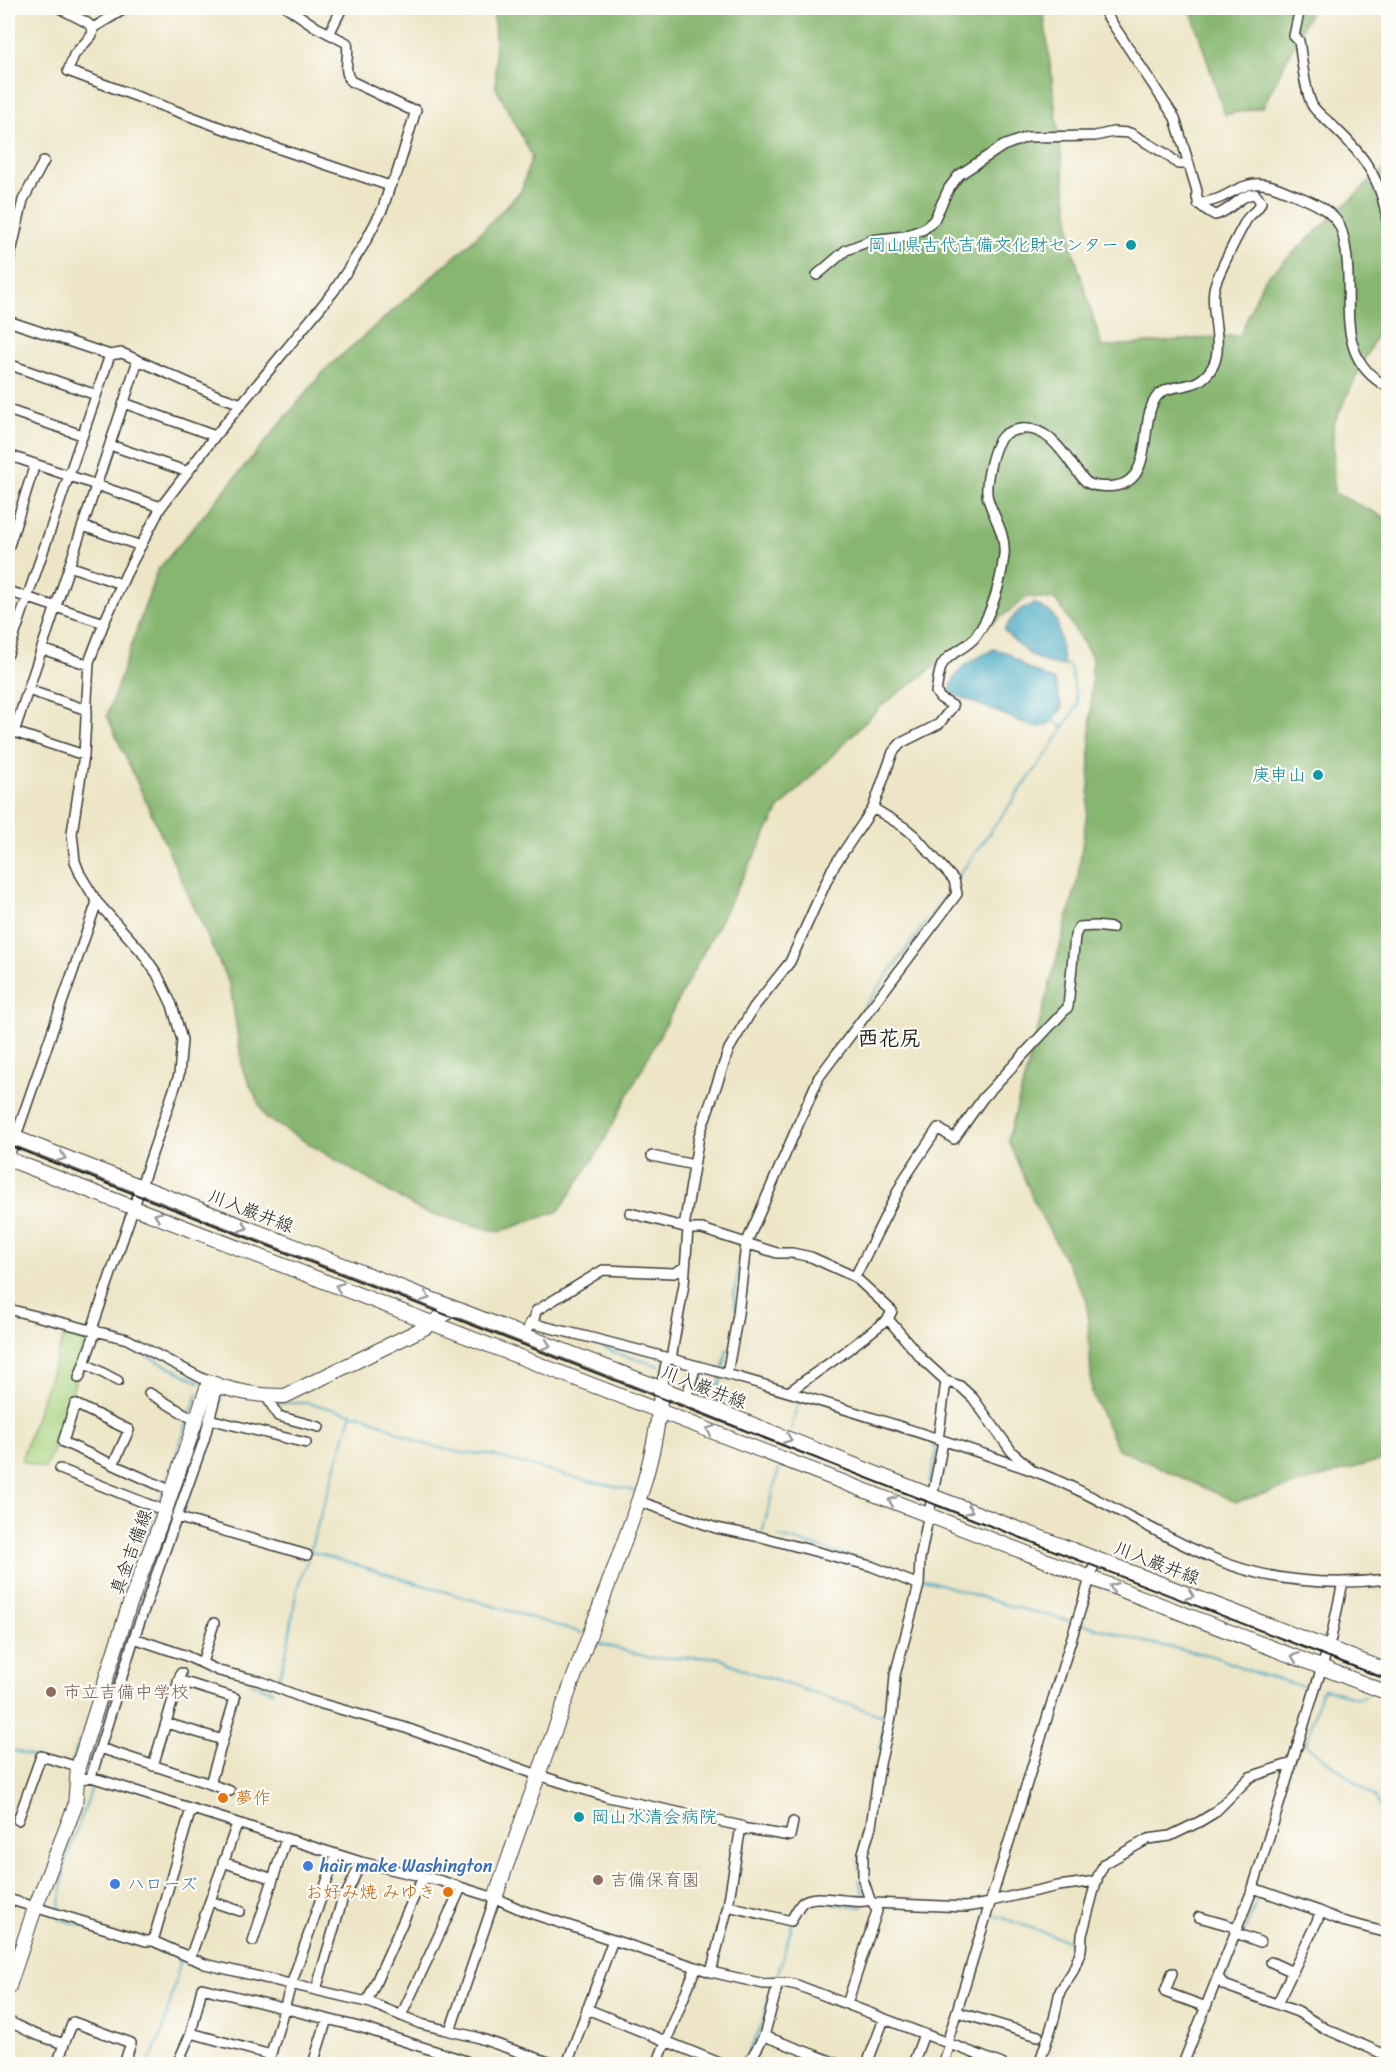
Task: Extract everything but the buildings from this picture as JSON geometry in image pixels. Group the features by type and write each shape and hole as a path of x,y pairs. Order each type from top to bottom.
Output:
{"main road":[{"name":"川入巌井線","path":"11,1136 932,1496 1389,1671"},
{"name":"川入巌井線","path":"8,1159 1389,1694"},
{"path":"214,1384 268,1400 285,1396 433,1324 454,1308"},
{"name":"真金吉備線","path":"8,1989 35,1908 75,1806 81,1773 129,1606 170,1514 167,1489 202,1419 214,1384"},
{"path":"495,1898 640,1497 654,1442 660,1411 661,1389"}],"street":[{"path":"59,8 93,28"},
{"path":"93,28 126,8"},
{"path":"79,1378 134,1206 179,1076 182,1040 172,1005 157,974 141,951 97,902 80,874 72,847 74,817 84,754 89,665 104,622 121,584 161,507 215,436 334,291 373,227 400,164 416,110 409,109 351,81 347,77 346,69 347,43 288,8"},
{"path":"329,34 342,8"},
{"path":"661,1389 669,1359 685,1267 686,1228 694,1165 705,1116 729,1049 753,1007 790,962 832,869 873,808 893,752 901,743 939,724 953,706 940,698 936,692 940,667 975,638 998,585 1005,547 1004,538 987,491 997,442 1004,435 1015,430 1029,428 1040,431 1052,439 1088,483 1102,486 1123,484 1129,480 1140,465 1144,455 1148,416 1154,399 1167,388 1187,386 1199,381 1216,360 1214,287 1247,220 1259,208 1261,202 1255,194 1248,195 1226,211 1215,215 1198,204 1197,191 1175,118 1102,8"},
{"path":"1300,8 1294,36 1299,41 1308,94 1313,106 1372,171 1387,212 1389,228"},
{"path":"93,28 92,35 74,55 68,71 265,144 390,186"},
{"path":"817,275 846,250 872,240 906,236 924,228 934,220 949,188 959,175 1003,146 1028,137 1095,136 1113,132 1130,132 1178,164 1189,164"},
{"path":"8,266 23,200 44,160"},
{"path":"1198,204 1218,199 1253,184 1263,183 1328,211 1337,221 1344,240 1347,256 1351,342 1356,358 1379,382 1389,387"},
{"path":"8,321 110,355 122,353 218,396 242,404"},
{"path":"8,654 110,355"},
{"path":"84,754 10,731 28,690 138,360"},
{"path":"8,364 96,395"},
{"path":"124,403 215,436"},
{"path":"8,410 82,435"},
{"path":"110,444 188,472"},
{"path":"8,455 161,507"},
{"path":"8,549 35,464"},
{"path":"83,526 141,546"},
{"path":"69,566 121,584"},
{"path":"8,591 104,622"},
{"path":"42,649 89,665"},
{"path":"28,690 87,710"},
{"path":"724,1373 738,1314 743,1243 819,1077 957,894 955,883 915,836 904,826 873,808"},
{"path":"8,1159 11,1136 97,902"},
{"path":"855,1277 904,1179 938,1128 954,1139 983,1098 1068,1007 1079,927 1112,928"},
{"path":"652,1155 694,1165"},
{"path":"630,1213 686,1228 702,1229 777,1253 811,1257 855,1277 892,1311 888,1319 790,1391"},
{"path":"534,1324 534,1315 539,1309 603,1270 674,1274 685,1267"},
{"path":"8,1309 94,1333 127,1339 214,1384"},
{"path":"888,1319 922,1359 946,1381 960,1386 973,1398 1012,1452 1033,1471"},
{"path":"525,1336 530,1323 790,1391 1033,1471 1073,1487 1215,1559 1276,1578 1343,1582 1389,1579"},
{"path":"84,1363 118,1381"},
{"path":"686,1398 696,1366"},
{"path":"847,2004 871,1903 863,1879 863,1853 871,1826 880,1764 892,1713 895,1675 917,1581 932,1496 941,1441 946,1381"},
{"path":"149,1393 202,1419 306,1443"},
{"path":"268,1400 278,1416 320,1427"},
{"path":"112,1465 129,1430 75,1404 63,1442 112,1465 167,1489"},
{"path":"81,1773 100,1748 137,1639 170,1514 202,1419"},
{"path":"286,1438 290,1420"},
{"path":"60,1468 170,1514 307,1556"},
{"path":"640,1497 716,1528 761,1537 871,1566 917,1581"},
{"path":"943,2064 1096,1559"},
{"path":"1183,2064 1218,1977 1240,1933 1320,1667 1328,1648 1343,1582"},
{"path":"202,1663 214,1623"},
{"path":"137,1639 219,1671 274,1686 308,1700 403,1727 538,1775 608,1797 741,1826 741,1828 790,1836 793,1822"},
{"path":"153,1766 180,1676 235,1698 210,1785"},
{"path":"166,1723 223,1740"},
{"path":"100,1748 230,1791"},
{"path":"18,1820 41,1755 81,1773 237,1824 361,1863 423,1877 495,1898 524,1911 585,1929 711,1972 764,1984 797,1985 1002,2064"},
{"path":"1039,2064 1054,2019 1060,1991 1073,1971 1081,1950 1094,1881 1104,1864 1148,1839 1170,1836 1191,1826 1214,1813 1250,1777 1292,1763"},
{"path":"153,1941 191,1809"},
{"path":"190,1958 237,1824"},
{"path":"711,1972 728,1906 741,1828"},
{"path":"253,1941 286,1839"},
{"path":"191,2033 270,2060 291,1984 336,1855"},
{"path":"224,1862 273,1879"},
{"path":"316,1990 343,1898 361,1863"},
{"path":"367,2002 423,1877"},
{"path":"728,1906 791,1921 802,1903 809,1899 989,1907 1058,1886 1094,1881"},
{"path":"401,2016 461,1888"},
{"path":"1253,1888 1342,1921 1389,1933"},
{"path":"450,2031 495,1898"},
{"path":"8,1899 146,1941 153,1941 205,1964 367,2002 421,2024 476,2037 554,2064"},
{"path":"210,1900 240,1911"},
{"path":"1279,2000 1318,1919 1319,1911"},
{"path":"1199,1917 1260,1942"},
{"path":"567,2064 613,1940"},
{"path":"1271,1962 1293,1972"},
{"path":"657,2064 696,1967"},
{"path":"1172,1973 1165,1992 1206,2007"},
{"path":"1218,1977 1224,1985 1298,2012 1305,2019 1389,2056"},
{"path":"748,2064 764,2036 778,1984"},
{"path":"177,2064 191,2033 202,1988 403,2040 466,2061 465,2064"},
{"path":"587,2009 722,2064"},
{"path":"957,2012 1038,2036"},
{"path":"316,2064 327,2019"},
{"path":"867,2064 884,2019"},
{"path":"8,2021 34,2034 64,2044"},
{"path":"75,2064 59,2059 73,2022 130,2043 124,2064"},
{"path":"913,2064 924,2034"},
{"path":"764,2036 839,2064"}],"green space":[{"path":"494,8 1043,8 1073,250 1102,347 1240,335 1263,281 1388,165 1388,311 1333,425 1334,493 1388,519 1388,1461 1384,1459 1236,1502 1118,1449 1092,1394 1087,1300 1036,1206 1008,1140 1077,883 1089,797 1092,657 1056,600 1028,597 880,707 779,809 599,1150 559,1211 499,1232 421,1211 266,1118 243,1070 230,986 107,716 157,571 326,369 468,245 521,191 532,156 496,88"},
{"path":"1190,8 1312,8 1263,107 1225,115"},
{"path":"65,1333 88,1338 57,1441 44,1469 21,1460"}],"water":[{"path":"1034,603 1051,613 1057,621 1064,666 1045,662 1031,655 1004,630 1019,611"},
{"path":"994,649 1008,653 1027,668 1055,681 1062,708 1046,726 1031,726 949,692 960,670 971,661"}],"waterway":[{"path":"957,878 1048,752 1078,705 1070,667 1064,664"},
{"path":"1052,719 1063,728"},
{"path":"815,1075 953,885"},
{"path":"735,1308 734,1296 742,1245"},
{"path":"8,1315 92,1336"},
{"path":"98,1338 126,1345 199,1382"},
{"path":"600,1345 618,1354 660,1366"},
{"path":"723,1369 727,1349"},
{"path":"719,1386 722,1375"},
{"path":"698,1378 720,1385"},
{"path":"191,1413 198,1393"},
{"path":"214,1419 222,1393"},
{"path":"791,1429 797,1397"},
{"path":"274,1403 307,1403 368,1417 431,1446 462,1453 487,1454 575,1478 635,1491"},
{"path":"309,1553 352,1413"},
{"path":"165,1486 188,1421"},
{"path":"88,1774 87,1769 137,1608 202,1423"},
{"path":"929,1482 936,1453 933,1442"},
{"path":"182,1516 202,1459"},
{"path":"762,1533 779,1469"},
{"path":"158,1506 163,1492"},
{"path":"127,1594 156,1511"},
{"path":"175,1535 180,1521"},
{"path":"780,1537 873,1562"},
{"path":"310,1551 582,1633"},
{"path":"276,1683 287,1649 298,1586 308,1559"},
{"path":"900,1573 915,1577"},
{"path":"921,1578 1006,1605 1074,1622"},
{"path":"139,1637 148,1611"},
{"path":"1079,1623 1149,1643 1213,1656 1258,1674 1313,1689"},
{"path":"594,1642 651,1658 717,1657 747,1671 887,1717"},
{"path":"250,1683 273,1691"},
{"path":"1300,1744 1306,1745 1321,1691 1325,1689 1358,1698 1365,1696"},
{"path":"879,1750 886,1718"},
{"path":"72,1762 80,1739"},
{"path":"1287,1760 1292,1742 1294,1742"},
{"path":"1306,1745 1376,1798 1388,1824"},
{"path":"8,1749 37,1758"},
{"path":"59,1912 65,1863 92,1788 90,1779"},
{"path":"859,1859 859,1871"},
{"path":"859,1880 864,1897"},
{"path":"1243,1934 1259,1895 1282,1903"},
{"path":"832,1903 862,1907"},
{"path":"991,1914 1077,1944"},
{"path":"60,1919 169,1953"},
{"path":"777,1977 792,1925"},
{"path":"1227,1981 1226,1977 1241,1939"},
{"path":"1074,1957 1077,1945"},
{"path":"148,2064 163,2030 180,1963 177,1956"},
{"path":"747,2056 762,2025 770,1994"}],"railway":[{"path":"8,1145 1388,1680"}],"place":[{"name":"岡山県古代吉備文化財センター","path":"1131,245"},
{"name":"庚申山","path":"1318,775"},
{"name":"市立吉備中学校","path":"51,1692"},
{"name":"夢作","path":"223,1798"},
{"name":"岡山水清会病院","path":"579,1817"},
{"name":"hair make Washington","path":"308,1866"},
{"name":"吉備保育園","path":"598,1880"},
{"name":"ハローズ","path":"115,1884"},
{"name":"お好み焼 みゆき","path":"448,1892"}],"district":[{"name":"西花尻","path":"889,1038"}]}
